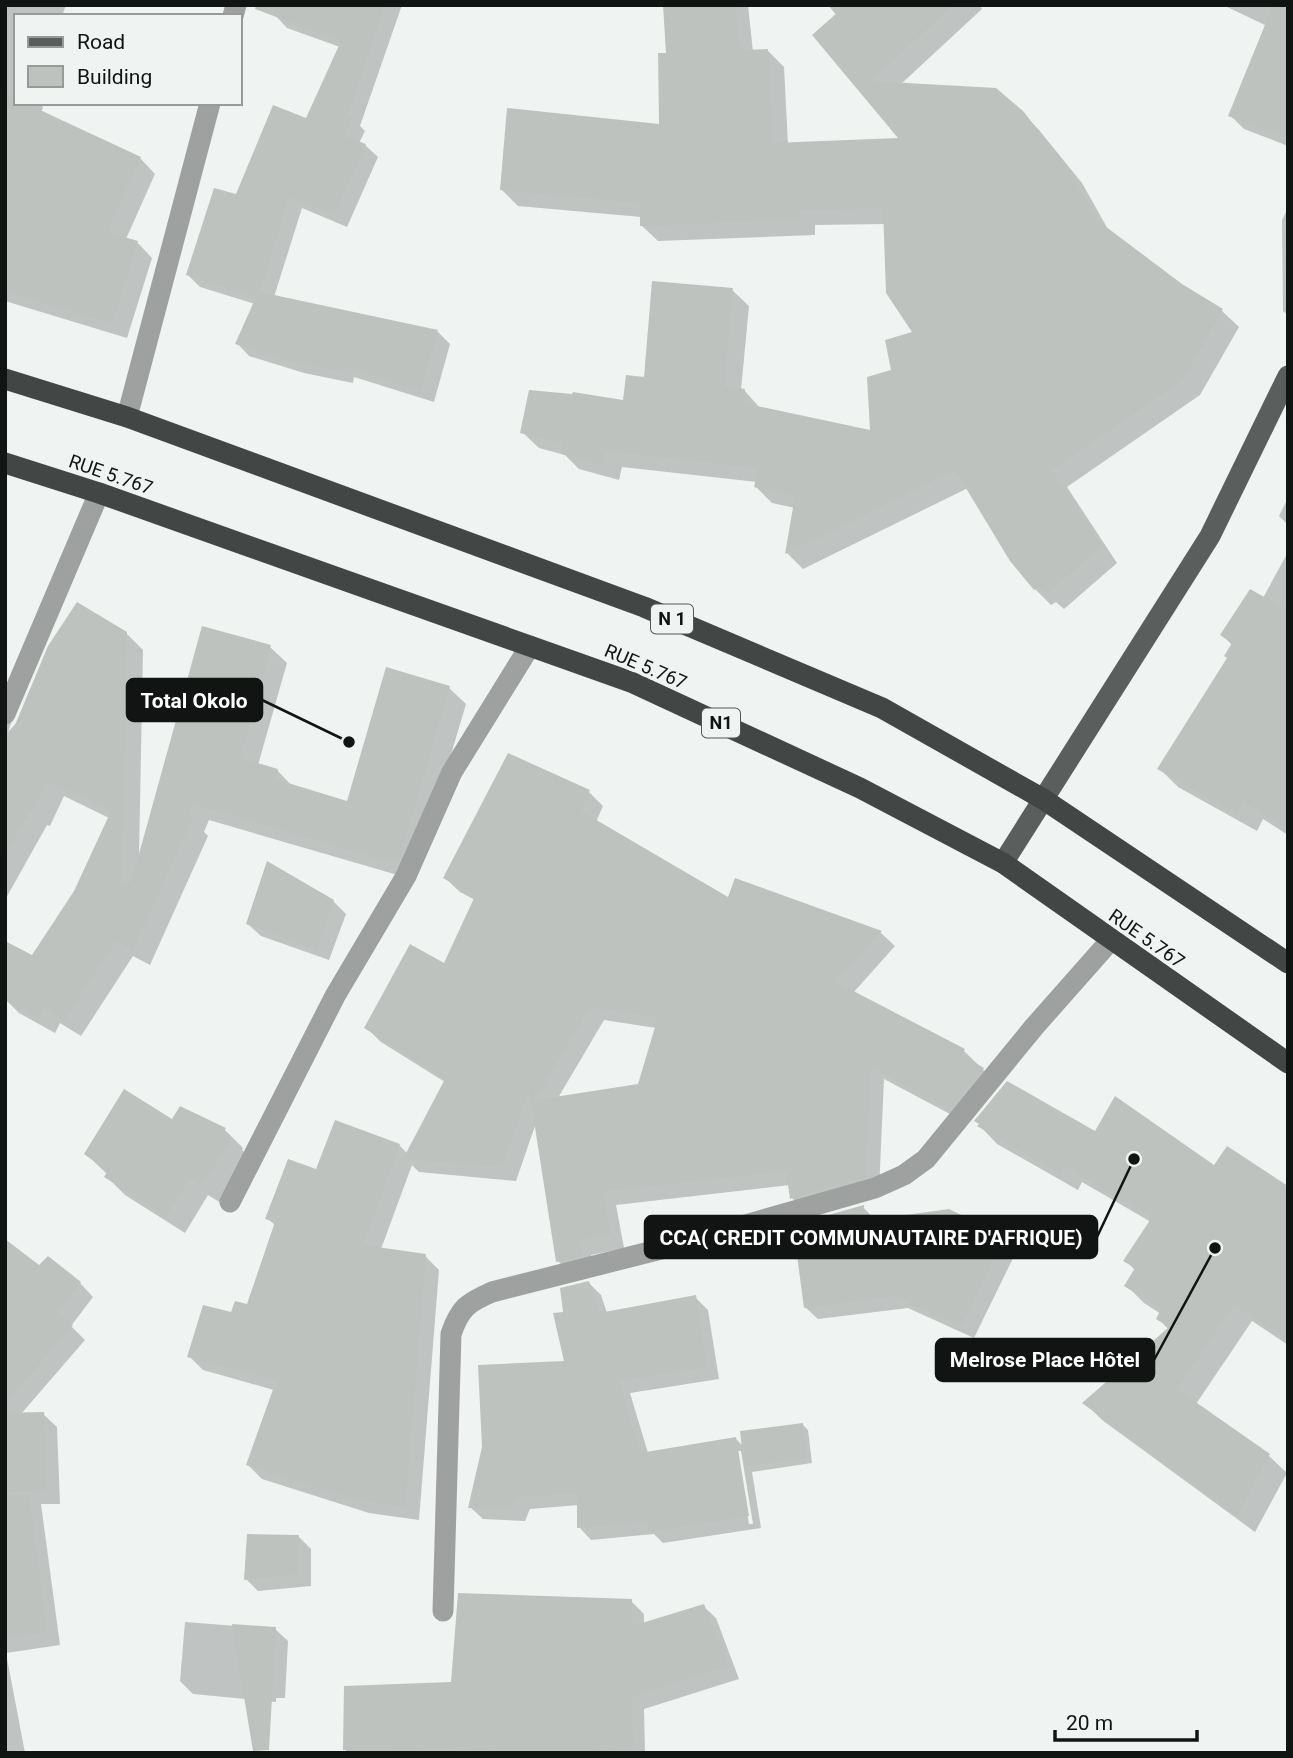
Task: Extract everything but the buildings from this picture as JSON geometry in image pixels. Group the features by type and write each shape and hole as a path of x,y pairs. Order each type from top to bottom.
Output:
{"highway":[{"name":"N 1","path":"5,379 127,416 644,607 882,708 1043,799 1288,963"},
{"name":"RUE 5.767","path":"5,463 631,682 860,788 1003,863 1110,941 1288,1063"}],"main road":[{"path":"1003,863 1210,536 1288,376"}],"street":[{"path":"127,416 209,105"},
{"path":"5,714 99,494"},
{"path":"230,1202 335,996 406,876 452,772 530,646"},
{"path":"443,1611 451,1334 458,1312 472,1301 492,1292 665,1248 875,1188 904,1175 926,1159 1034,1027 1110,941"}],"place":[{"name":"Total Okolo","path":"349,742"},
{"name":"CCA( CREDIT COMMUNAUTAIRE D'AFRIQUE)","path":"1134,1159"},
{"name":"Melrose Place Hôtel","path":"1215,1248"}]}
